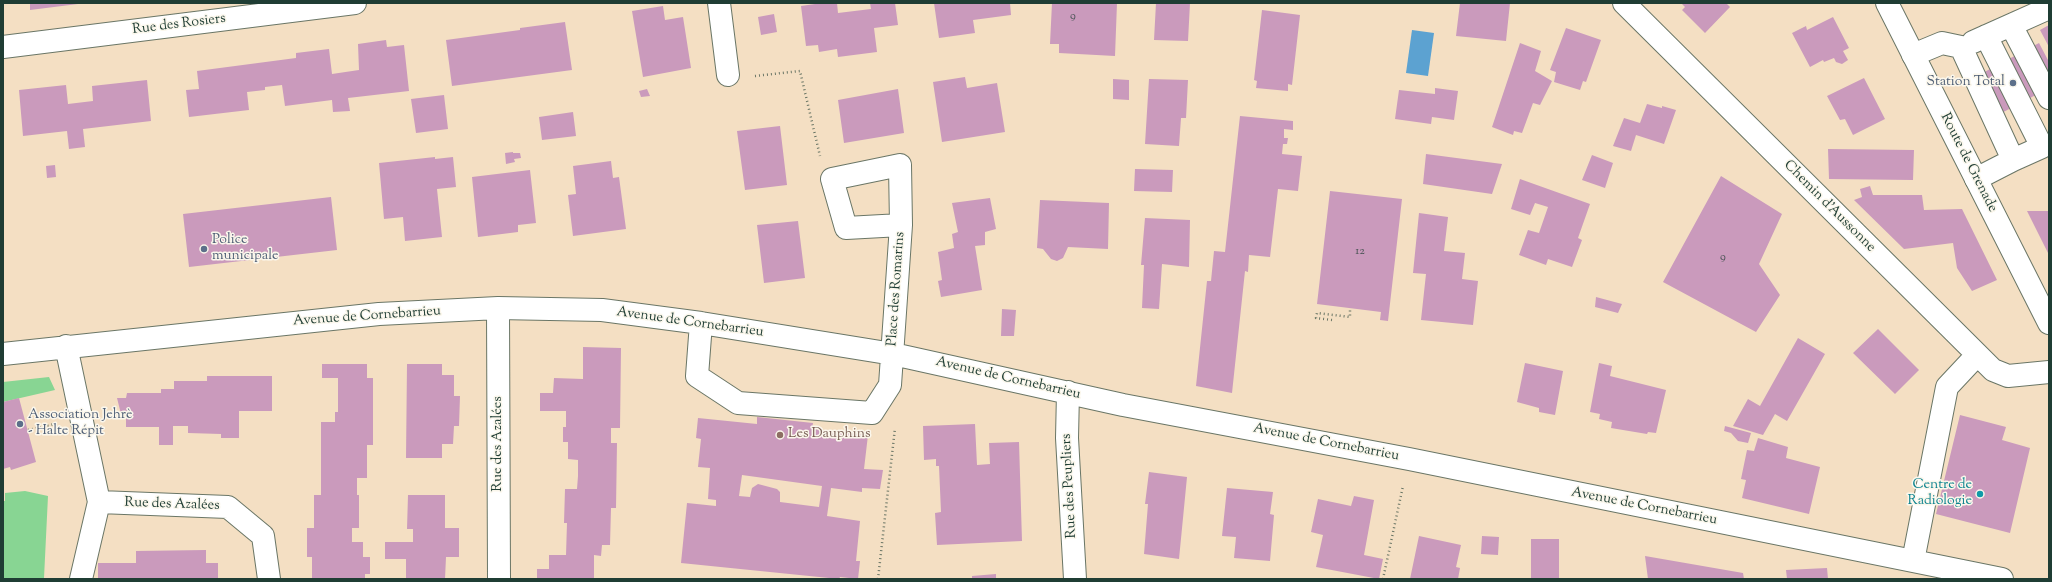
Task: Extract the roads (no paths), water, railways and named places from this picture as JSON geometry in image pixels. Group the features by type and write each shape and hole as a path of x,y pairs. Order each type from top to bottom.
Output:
{"street":[{"name":"Rue des Rosiers","path":"3,46 304,6 355,3"},
{"path":"719,3 728,74"},
{"name":"Chemin d'Aussonne","path":"1624,3 1993,370 2008,376 2049,372"},
{"name":"Route de Grenade","path":"1887,3 2049,323"},
{"path":"1913,55 1942,43 1961,47 2049,8"},
{"path":"2010,25 2049,98"},
{"path":"1976,180 2013,160 2046,145 1986,36"},
{"path":"1961,47 2013,160"},
{"name":"Place des Romarins","path":"701,323 697,376 738,403 872,413 890,385 901,225 900,165 832,179 846,228 901,225"},
{"name":"Avenue de Cornebarrieu","path":"3,354 66,346 378,314 498,308 602,310 701,323 893,354 1123,405 1409,459 2002,579"},
{"name":"Rue des Azalées","path":"498,308 499,579"},
{"path":"66,346 99,502 81,579"},
{"path":"1913,561 1947,387 1960,371 1977,355"},
{"name":"Rue des Peupliers","path":"1068,392 1067,438 1075,579"},
{"name":"Rue des Azalées","path":"99,502 228,507 263,536 269,579"}],"water":[{"path":"1412,30 1434,33 1428,76 1406,73"}],"place":[{"name":"Station Total","path":"2013,83"},
{"name":"Police municipale","path":"204,249"},
{"name":"Association Jehrè - Halte Répit","path":"20,424"},
{"name":"Les Dauphins","path":"780,435"},
{"name":"Centre de Radiologie","path":"1980,494"}]}
